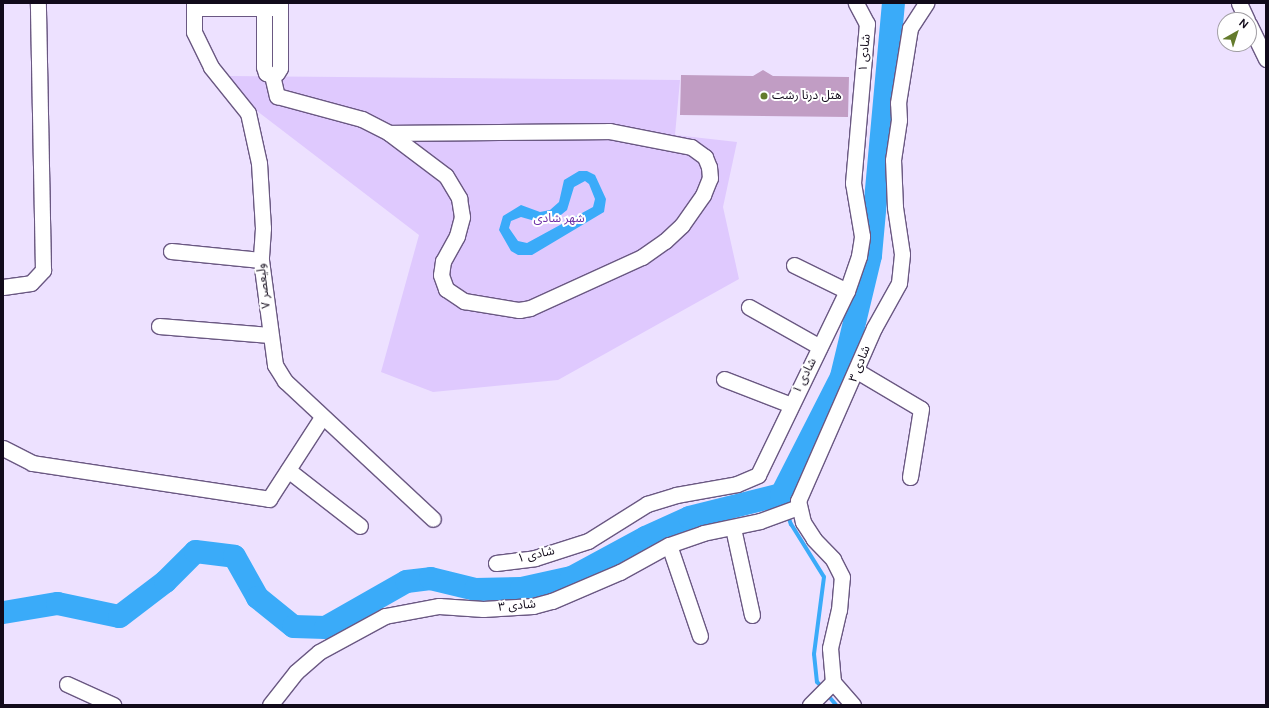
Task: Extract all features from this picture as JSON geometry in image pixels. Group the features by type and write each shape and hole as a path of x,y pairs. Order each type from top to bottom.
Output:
{"street":[{"path":"3,287 32,283 43,270 38,3"},
{"name":"شادی ۱","path":"496,563 535,558 588,541 647,504 676,495 737,484 758,475 847,291 859,256 862,236 853,183 867,24 856,3"},
{"name":"شادی ۳","path":"270,705 296,672 319,652 385,616 439,606 483,609 533,606 552,601 620,572 669,545 703,533 733,528 798,507 798,501 857,371 874,328 899,283 902,254 895,207 893,160 899,120 898,102 910,28 926,3"},
{"path":"194,6 264,5 280,5 280,68 277,73 272,75 266,73 264,67 264,5"},
{"name":"ولیعصر ۷","path":"194,6 194,32 211,67 248,113 259,163 263,228 261,260 275,365 285,381 433,519"},
{"path":"1257,38 1265,53"},
{"path":"272,75 276,96 362,119 389,133 446,176 459,198 460,227 441,268 446,289 464,301 519,310 549,301 654,249 686,221 703,195 710,178 710,167 705,157 692,147 609,131 389,133"},
{"path":"171,251 261,260"},
{"path":"794,265 847,291"},
{"path":"749,307 820,347"},
{"path":"159,326 270,336"},
{"path":"857,371 921,409 910,477"},
{"path":"724,379 791,405"},
{"path":"3,448 32,462 269,499 322,417"},
{"path":"288,470 360,526"},
{"path":"798,507 803,522 814,539 833,559 842,577 840,610 830,648 833,682 853,705"},
{"path":"733,528 752,615"},
{"path":"669,545 700,636"},
{"path":"814,703 833,682"},
{"path":"67,684 113,705"}],"green space":[{"name":"شهر شادی","path":"228,76 680,80 675,135 737,142 723,207 739,279 558,380 433,392 381,372 419,235 257,111"}],"water":[{"path":"579,171 587,171 595,175 606,199 604,212 532,255 518,255 511,251 499,230 503,216 521,205 540,212 550,210 559,202 564,180","holes":["585,181 589,184 595,199 593,207 527,243 518,241 509,228 511,221 521,217 542,223 556,219 567,210 574,187"]}],"building":[{"name":"هتل درنا رشت","path":"763,70 773,76 849,77 848,117 680,115 681,75 753,76"}],"waterway":[{"path":"3,612 57,603 119,616 165,581 195,551 234,556 257,597 293,626 325,627 406,581 430,578 475,589 521,588 571,577 645,537 689,517 781,494 841,376 870,255 893,3"},
{"path":"781,494 791,524 824,577 814,654 817,682 822,687"},
{"path":"826,693 836,705"}],"place":[{"name":"هتل درنا رشت","path":"764,96"}]}
